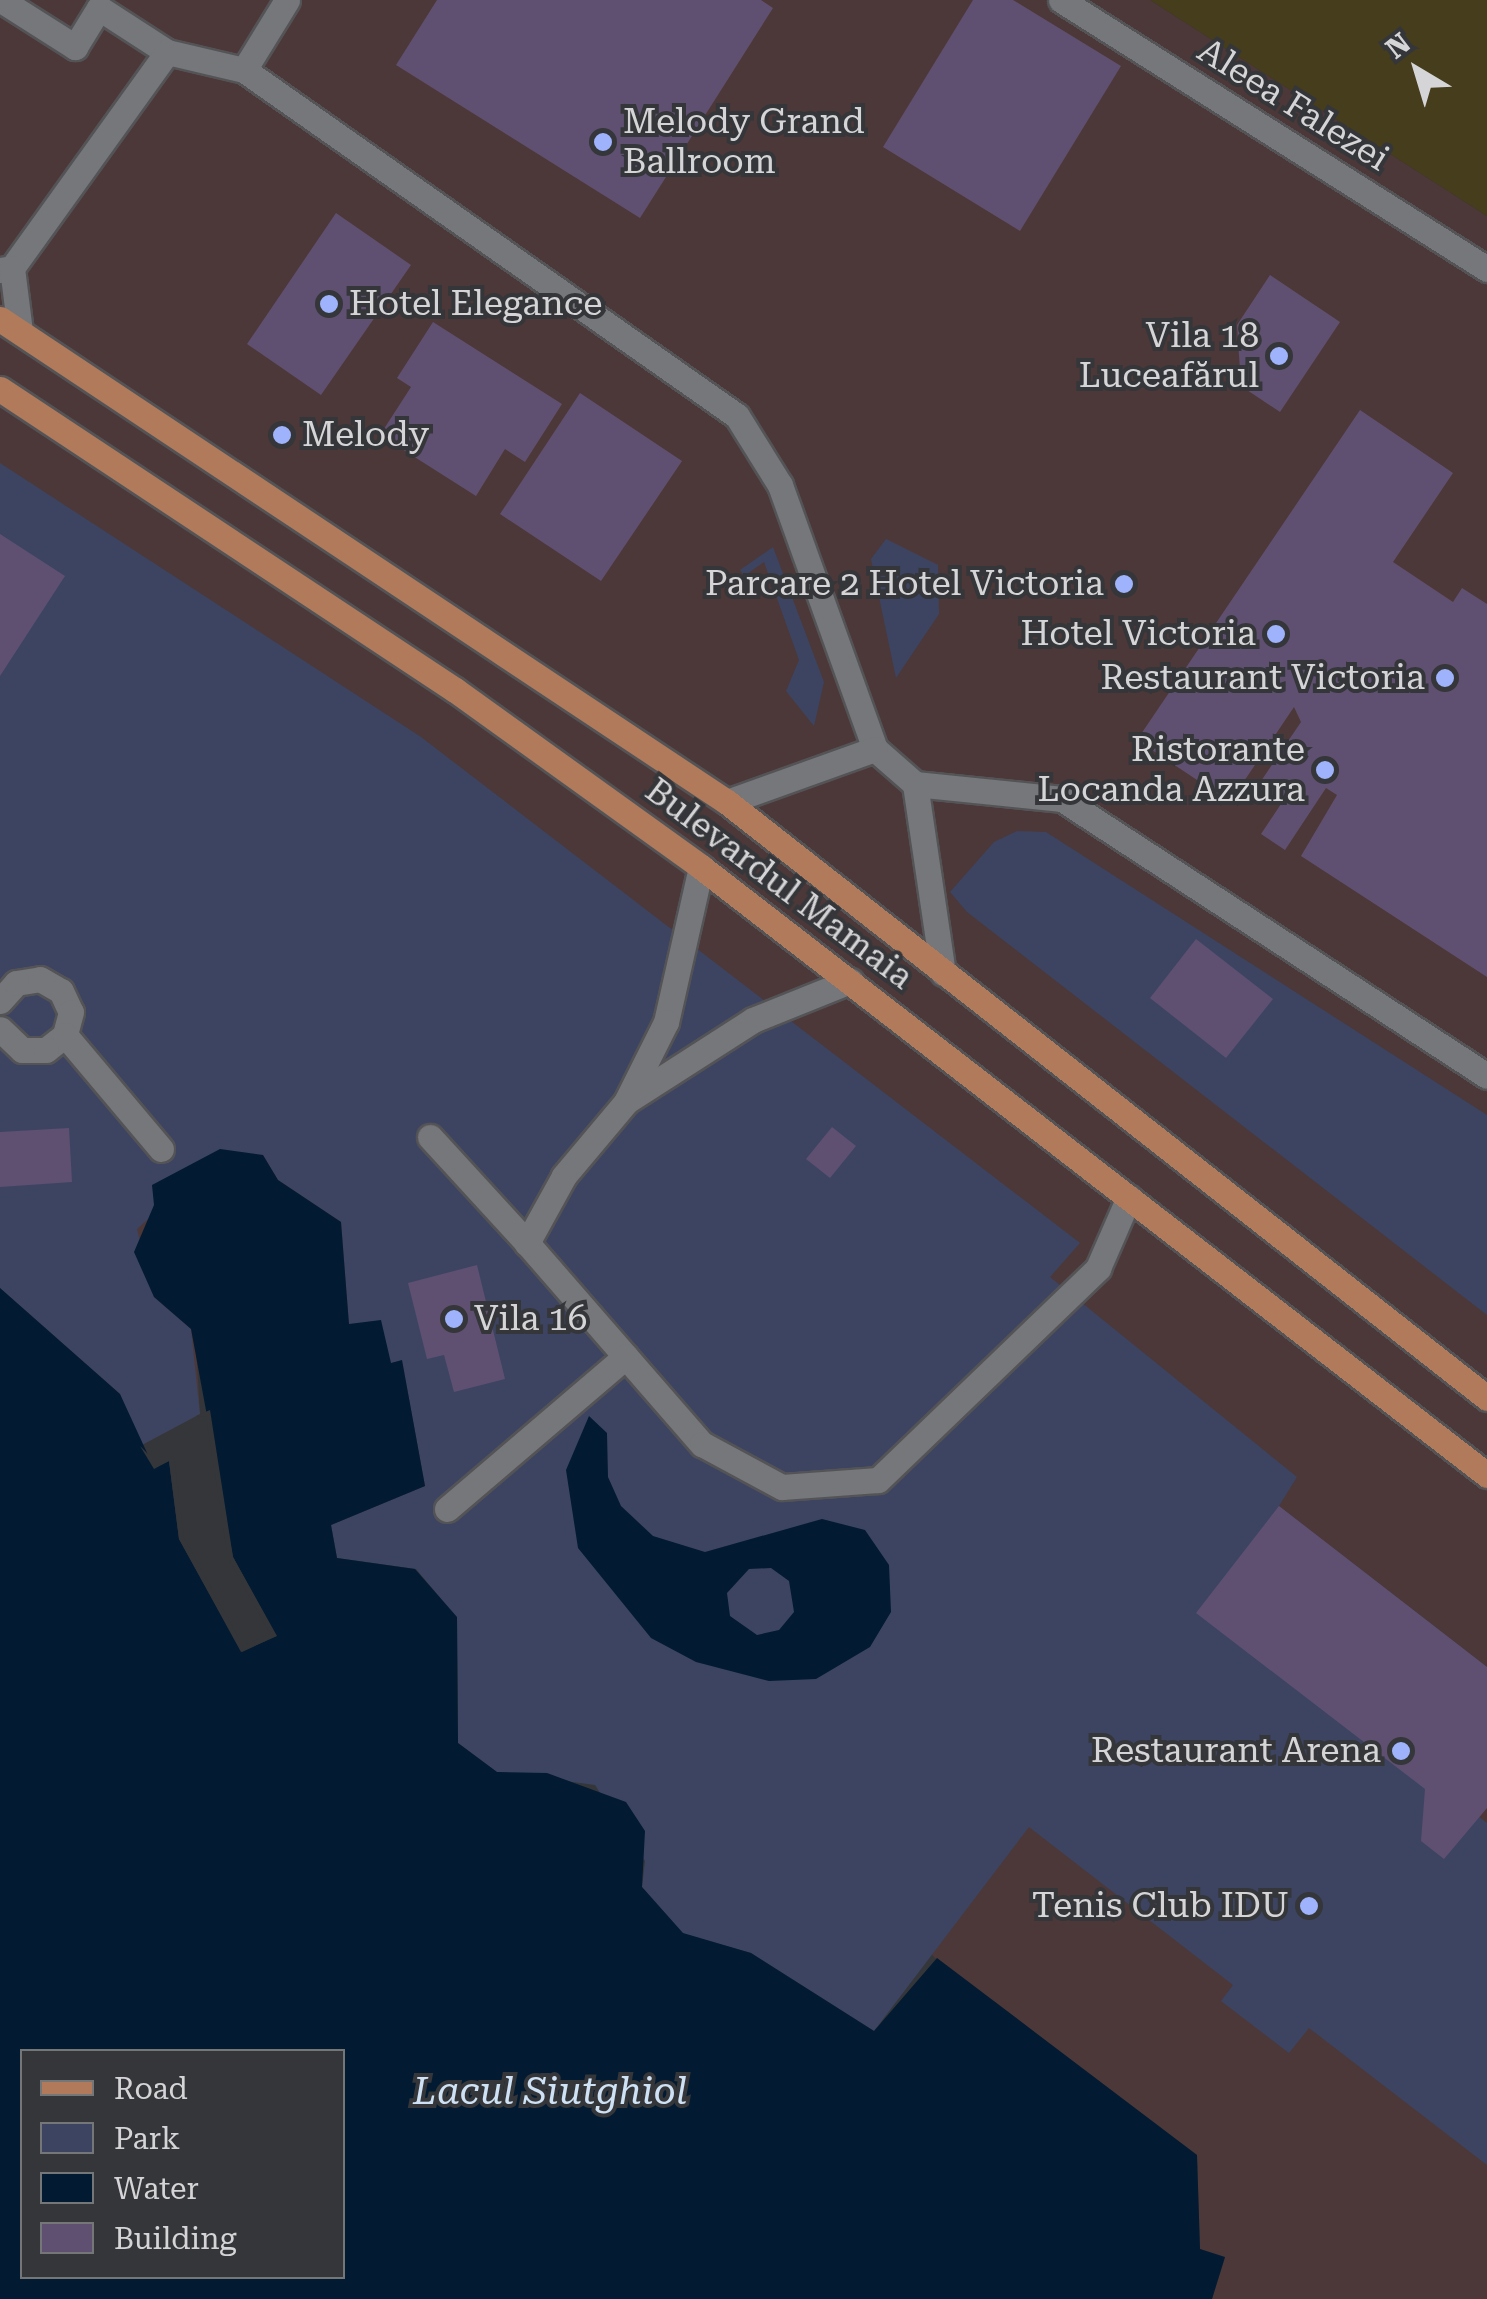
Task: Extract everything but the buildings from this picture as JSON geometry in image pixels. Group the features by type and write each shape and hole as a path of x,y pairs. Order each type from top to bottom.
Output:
{"main road":[{"name":"Bulevardul Mamaia","path":"10,325 727,802 1487,1398"},
{"name":"Bulevardul Mamaia","path":"0,389 455,690 701,867 1487,1475"}],"street":[{"path":"1,0 75,46 99,8 167,52 244,70 736,416 780,485 875,749 915,784 1062,799 1487,1076"},
{"path":"244,70 287,0"},
{"name":"Aleea Falezei","path":"1061,0 1487,269"},
{"path":"10,325 6,269 167,52"},
{"path":"727,802 875,749"},
{"path":"915,784 943,973"},
{"path":"527,1242 564,1176 626,1102 681,982 701,867"},
{"path":"0,1001 28,979 51,983 71,1012 65,1035 34,1052 0,1028"},
{"path":"626,1102 753,1020 850,981"},
{"path":"65,1035 161,1149"},
{"path":"430,1136 702,1444 782,1487 878,1480 1098,1268 1128,1197"},
{"path":"447,1509 626,1356"}],"shaded area":[{"path":"0,0 1150,0 1487,216 1487,2299 1212,2299 1225,2258 1200,2249 1197,2155 936,1959 185,1160 200,1414 140,1446 120,1394 0,1288"}],"green space":[{"path":"0,463 421,737 1080,1243 1050,1277 1297,1477 1279,1506 1487,1667 1487,1808 1478,1816 1487,1823 1487,2165 1309,2028 1289,2053 1221,2001 1233,1985 1029,1827 874,2031 751,1953 683,1934 642,1887 645,1861 595,1785 497,1772 458,1743 457,1618 416,1569 337,1558 331,1525 425,1486 402,1361 391,1363 349,1325 341,1222 278,1180 263,1155 214,1160 137,1229 154,1297 191,1329 200,1414 140,1446 120,1394 0,1288"},
{"path":"886,539 938,565 939,614 896,678 871,559"},
{"path":"773,547 824,682 814,726 786,691 799,660 764,562 744,576 740,570"},
{"path":"1017,831 1046,832 1487,1115 1487,1315 967,912 950,892 994,842"}],"sand":[{"path":"1150,0 1487,0 1487,216"}],"water":[{"name":"Lacul Siutghiol","path":"220,1149 263,1155 278,1180 341,1222 349,1324 381,1320 391,1363 402,1360 425,1486 331,1525 337,1558 415,1569 457,1617 458,1743 497,1772 547,1773 626,1802 645,1831 642,1887 683,1933 751,1953 874,2031 937,1958 1197,2155 1200,2249 1225,2257 1212,2299 0,2299 0,1288 120,1394 154,1468 169,1461 179,1539 242,1652 276,1636 233,1557 191,1329 154,1297 134,1252 154,1205 152,1185"},
{"path":"589,1416 607,1433 608,1477 621,1506 653,1536 705,1552 822,1519 865,1530 889,1565 891,1612 870,1647 816,1679 769,1681 696,1662 651,1638 578,1548 566,1470","holes":["771,1568 789,1581 794,1612 779,1630 757,1635 730,1616 727,1593 749,1569"]}],"pier":[{"path":"210,1410 233,1557 277,1636 241,1652 179,1539 169,1461 154,1469 140,1446 156,1462 174,1458 184,1538 243,1646 270,1634 228,1558 206,1417 196,1416"}],"place":[{"name":"Melody Grand Ballroom","path":"603,142"},
{"name":"Hotel Elegance","path":"329,304"},
{"name":"Vila 18 Luceafărul","path":"1279,356"},
{"name":"Melody","path":"282,435"},
{"name":"Parcare 2 Hotel Victoria","path":"1124,584"},
{"name":"Hotel Victoria","path":"1276,634"},
{"name":"Restaurant Victoria","path":"1445,678"},
{"name":"Ristorante Locanda Azzura","path":"1325,770"},
{"name":"Vila 16","path":"454,1319"},
{"name":"Restaurant Arena","path":"1401,1751"},
{"name":"Tenis Club IDU","path":"1309,1906"}]}
